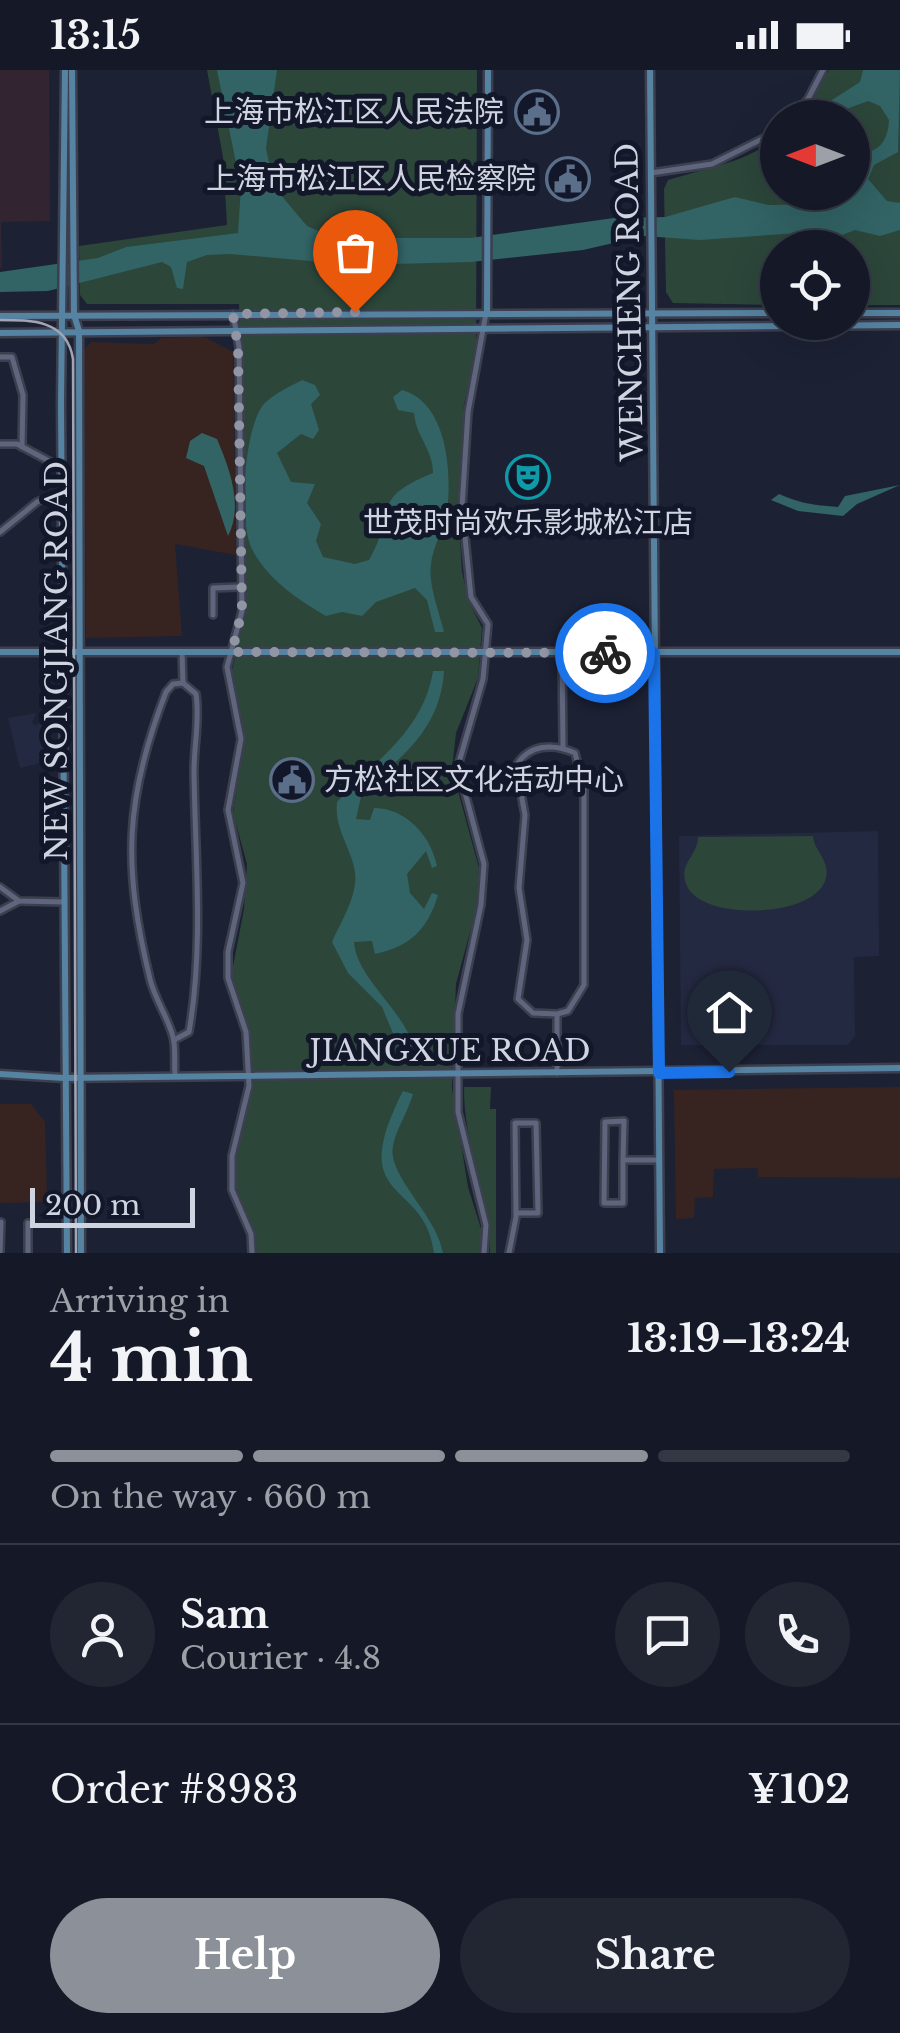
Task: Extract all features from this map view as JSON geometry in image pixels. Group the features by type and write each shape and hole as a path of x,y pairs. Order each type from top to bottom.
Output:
{"main road":[{"name":"NEW SONGJIANG ROAD","path":"68,70 74,315 78,331 81,1253"},
{"name":"NEW SONGJIANG ROAD","path":"67,1253 62,332 68,70"},
{"path":"486,312 488,70"},
{"name":"WENCHENG ROAD","path":"650,70 660,1253"},
{"path":"870,313 900,312"},
{"path":"0,316 760,314"},
{"path":"0,332 234,327 900,326"},
{"path":"0,652 900,652"},
{"name":"JIANGXUE ROAD","path":"0,1074 80,1078 900,1068"}],"street":[{"path":"807,100 823,70"},
{"path":"651,173 712,164 760,140"},
{"path":"484,1253 486,1226 458,1112 458,1014 481,905 484,864 458,766 483,679 482,653 488,624 471,597 462,506 468,412 486,312"},
{"path":"233,314 238,348 240,627 227,667 241,739 228,810 243,882 228,952 228,978 246,1032 248,1074 243,1118 232,1156 232,1190 250,1234 252,1253"},
{"path":"0,357 12,357 23,395 22,447"},
{"path":"0,444 22,447 62,468"},
{"path":"0,532 38,502 62,490"},
{"path":"213,615 213,588 239,587"},
{"path":"182,652 183,683"},
{"path":"562,653 563,747"},
{"path":"174,1040 189,1032 198,921 194,775 199,712 196,694 183,683 173,684 166,692 140,768 130,851 153,992 174,1040 174,1076"},
{"path":"563,747 576,753 582,766 584,985 568,1011 557,1014 533,1013 518,1000 527,940 519,888 525,816 516,766 523,755 533,750 563,747"},
{"path":"0,886 19,901"},
{"path":"0,911 19,901 64,902"},
{"path":"557,1014 558,1073"},
{"path":"604,1122 624,1122 624,1160 623,1203 604,1203 604,1122"},
{"path":"509,1253 516,1213 515,1123 536,1123 538,1214 516,1213"},
{"path":"624,1160 659,1160"},
{"path":"0,1253 1,1222"},
{"path":"28,1223 28,1253"}],"shaded area":[{"path":"0,70 49,70 50,221 1,222 2,268 0,268"},
{"path":"207,70 477,70 476,354 464,404 458,504 462,572 469,602 482,628 478,678 456,733 452,769 479,868 476,910 456,984 452,1088 468,1187 482,1232 480,1253 254,1253 236,1185 234,1158 254,1085 249,1028 231,977 244,909 247,864 233,813 244,741 231,674 245,616 239,304 87,304 80,295 79,246 227,225 223,157"},
{"path":"217,70 277,70 266,148 274,187 307,226 335,238 470,238 614,218 665,217 735,197 760,203 760,210 870,210 870,181 887,201 900,203 900,230 880,236 870,234 870,230 760,230 760,236 700,240 644,236 583,250 471,262 355,265 207,255 187,262 183,289 177,288 171,267 162,262 48,291 0,292 0,272 98,258 126,247 238,233 241,187"},
{"path":"829,70 900,70 900,305 870,305 870,230 760,230 760,305 673,303 666,292 664,189 668,180 739,159 760,148 760,210 870,210 870,100 809,100"},
{"path":"863,70 900,70 898,152 874,165 870,174 870,151 883,142 889,120 880,106 870,100 832,100 860,82"},
{"path":"203,336 233,352 236,555 175,544 182,636 86,638 84,350 91,342 154,344 162,338"},
{"path":"302,380 315,385 320,395 311,404 319,430 313,439 301,434 277,453 291,482 315,484 307,503 321,524 316,541 323,557 355,564 369,560 392,499 413,482 433,473 414,413 398,410 393,397 402,390 417,397 438,424 449,478 446,518 430,572 444,632 435,632 427,600 415,588 376,602 362,616 342,612 326,616 274,579 258,560 245,518 251,434 263,405"},
{"path":"202,433 217,439 230,474 235,512 228,536 204,466 186,458 190,441"},
{"path":"900,485 857,504 843,516 798,511 771,500 779,494 838,507 845,496"},
{"path":"433,671 444,671 436,708 428,724 393,765 363,788 356,819 370,820 374,808 406,818 423,834 437,866 432,868 426,851 407,874 410,893 424,909 432,893 438,895 429,918 416,935 398,947 375,954 372,941 354,942 363,968 408,1033 414,1047 406,1051 400,1050 382,1007 348,973 332,942 355,881 338,821 337,802 409,728 428,692"},
{"path":"36,713 32,723 36,726 43,718 44,762 20,768 8,718"},
{"path":"878,831 879,956 854,957 855,1036 848,1045 681,1045 679,836"},
{"path":"813,836 826,866 826,878 818,892 802,901 782,908 735,910 697,897 687,886 684,872 698,837"},
{"path":"464,1087 491,1087 490,1109 496,1109 496,1253 490,1253"},
{"path":"900,1087 900,1178 758,1177 758,1168 714,1169 713,1197 695,1198 694,1218 676,1219 674,1090"},
{"path":"403,1091 413,1094 393,1146 393,1158 432,1224 443,1253 434,1253 428,1229 385,1173 382,1154 387,1128"},
{"path":"0,1104 31,1104 45,1122 47,1202 0,1203"}],"tram line":[{"path":"0,320 36,322 56,330 64,336 73,359 76,1253"}],"way so far":[{"path":"355,312 233,314 238,348 242,611 232,652 605,653"}],"place":[{"name":"上海市松江区人民法院","path":"537,112"},
{"name":"上海市松江区人民检察院","path":"568,179"},
{"name":"世茂时尚欢乐影城松江店","path":"528,477"},
{"name":"方松社区文化活动中心","path":"292,780"}],"route":[{"path":"605,653 654,653 659,1073 729,1072"}]}
